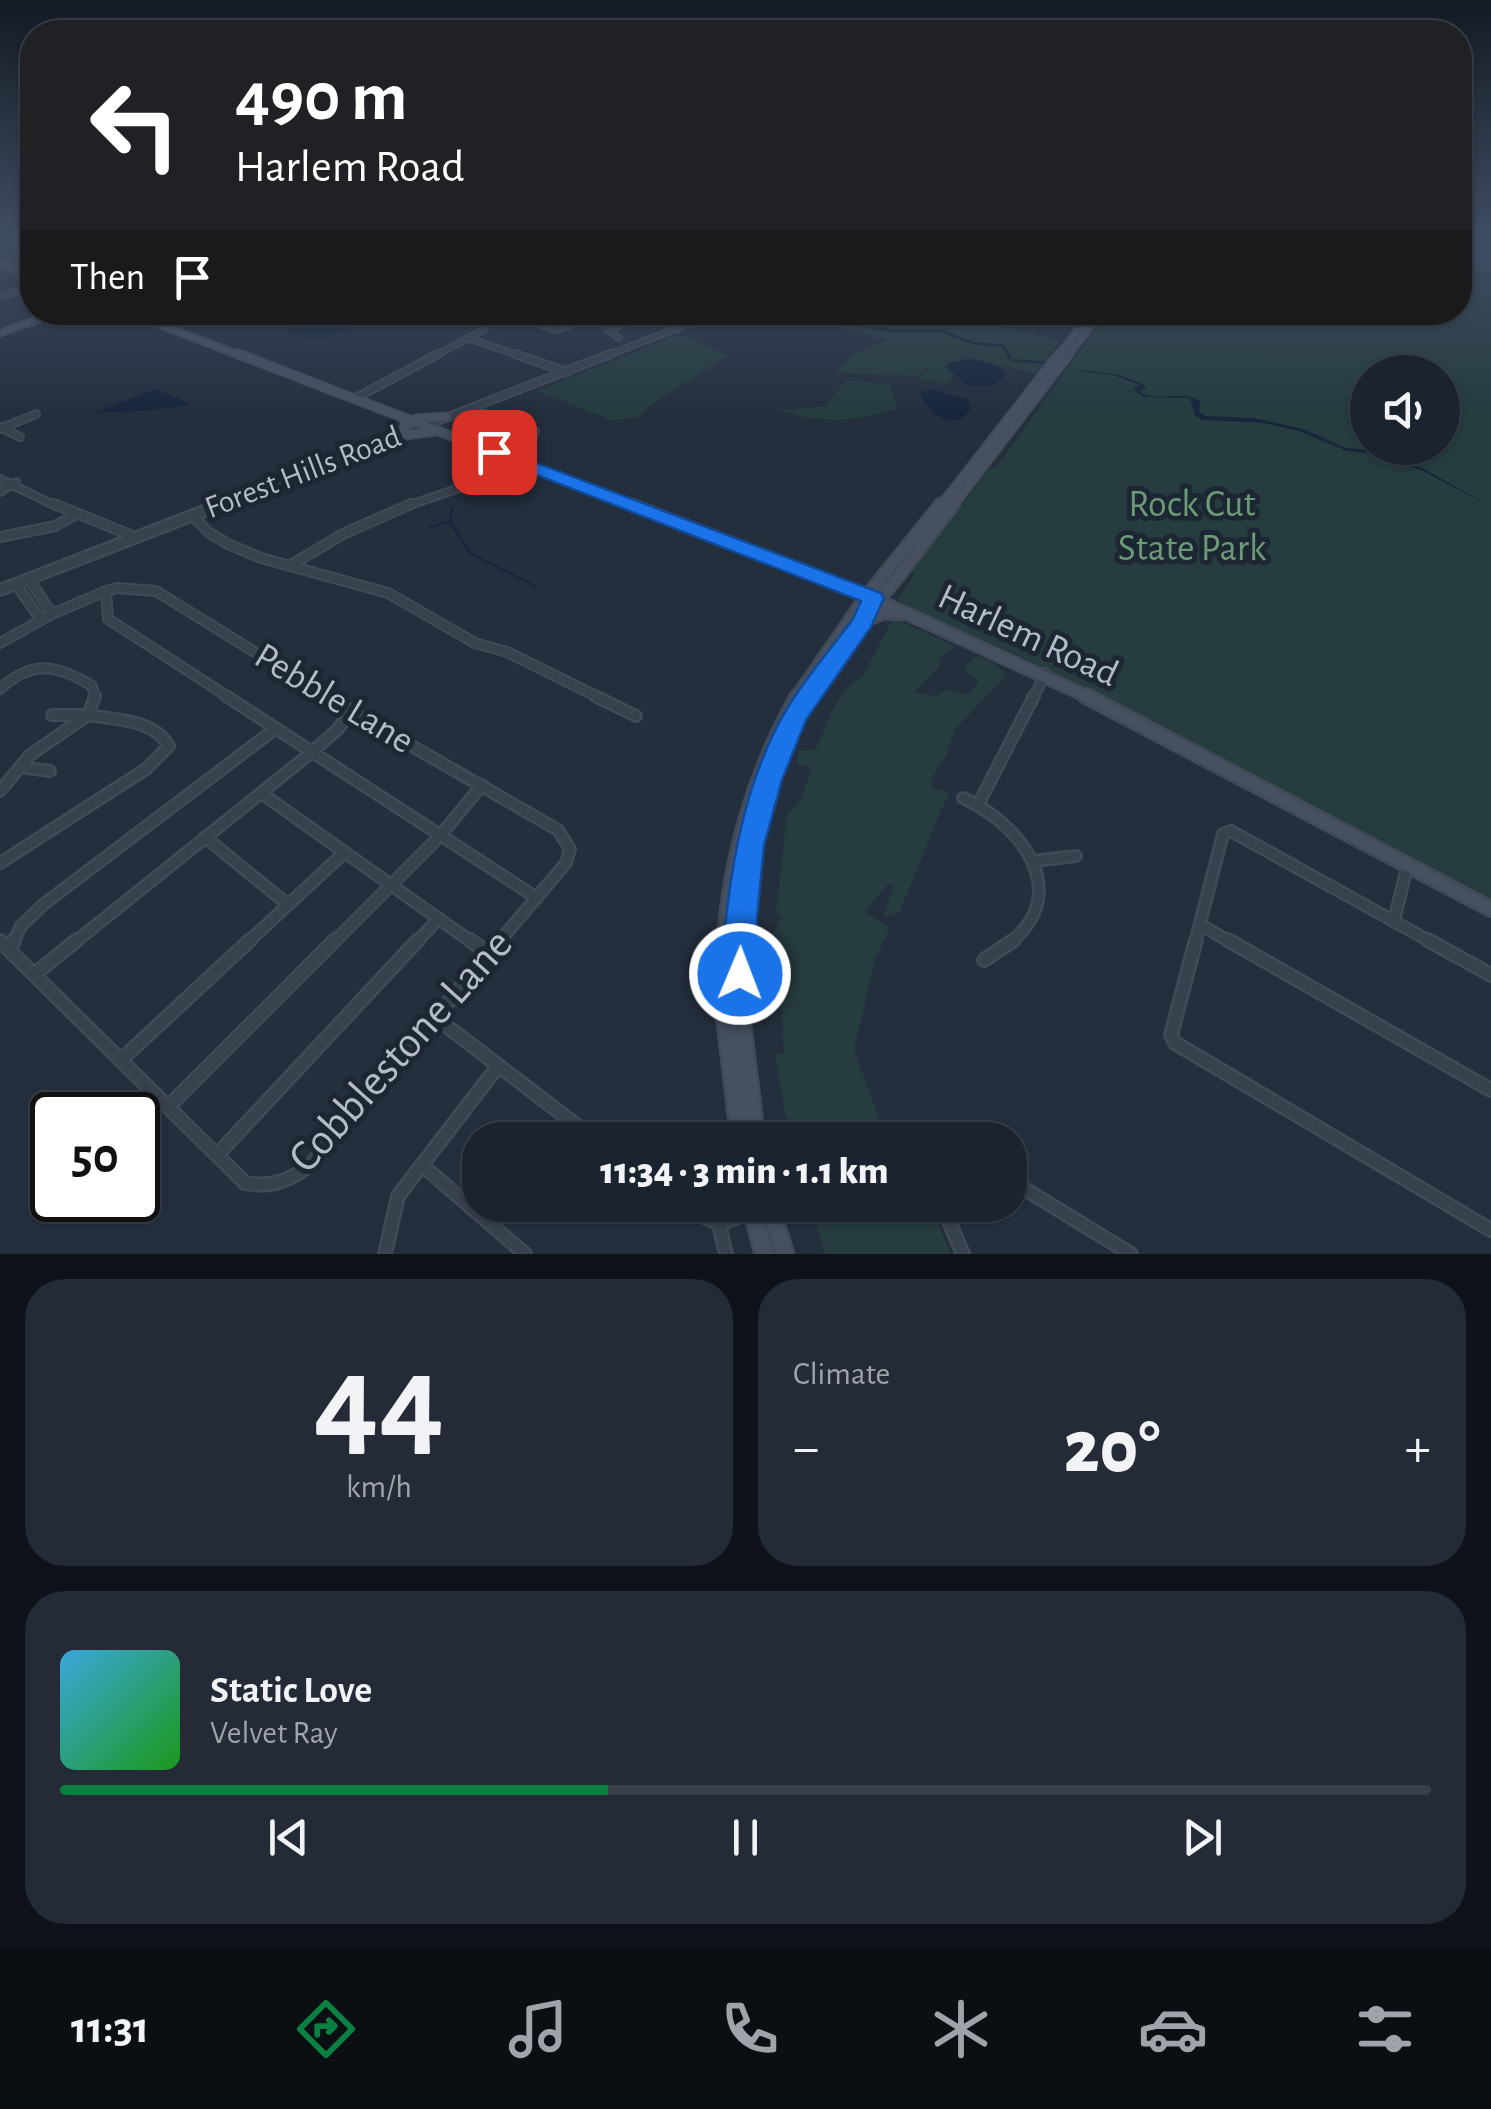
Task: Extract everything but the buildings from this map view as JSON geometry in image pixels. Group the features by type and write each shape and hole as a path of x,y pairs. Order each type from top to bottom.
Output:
{"main road":[{"name":"Harlem Road","path":"162,325 869,596 1046,672 1491,910"},
{"path":"754,1122 740,1002 741,918 750,846 768,780 795,716 858,620 869,596 888,580 1083,325"},
{"path":"1061,358 1090,325"},
{"path":"402,417 447,417"},
{"path":"396,436 407,425 402,417"},
{"path":"396,436 440,431"},
{"path":"822,580 862,585 888,580"},
{"path":"822,580 848,596 858,620"},
{"path":"888,580 893,601 908,614"},
{"path":"737,1122 727,1051 724,987 728,896 740,832 760,764 786,710 858,620 908,614"},
{"path":"763,1222 764,1254"},
{"path":"770,1222 784,1254"}],"street":[{"path":"542,325 557,330 571,325"},
{"path":"619,338 608,330 620,325"},
{"path":"672,325 678,328"},
{"name":"Forest Hills Road","path":"0,590 686,325"},
{"path":"354,399 486,330"},
{"path":"468,338 567,372"},
{"path":"470,409 535,431 532,440 494,452"},
{"path":"0,428 36,414"},
{"path":"0,428 20,437"},
{"path":"291,565 324,542 437,494 492,479 514,460"},
{"path":"0,478 16,482 75,515 119,527 135,537"},
{"path":"0,492 16,482"},
{"path":"0,538 54,526 75,515"},
{"path":"192,515 208,532 228,544 388,594 476,643 507,652 636,716"},
{"path":"29,579 52,614"},
{"path":"16,584 42,620"},
{"name":"Pebble Lane","path":"0,643 52,614 106,591 117,588 156,592 350,711 558,830 570,849"},
{"path":"106,591 108,619 537,898"},
{"path":"85,600 106,603"},
{"path":"0,689 27,670 62,666 92,686 95,698 88,715 30,755 0,791"},
{"path":"978,805 1046,672"},
{"path":"36,973 312,752 338,729 350,711"},
{"path":"0,863 132,778 169,746 168,740 152,728 88,715 52,716"},
{"path":"5,945 44,904 275,730"},
{"path":"20,767 50,772"},
{"path":"170,1106 440,836 482,786"},
{"path":"261,793 489,954"},
{"path":"963,798 1017,831 1028,846 1038,876 1032,916 1012,941 984,960"},
{"path":"1491,976 1231,831 1223,834 1171,1034 1175,1043 1491,1230"},
{"path":"205,838 288,904"},
{"name":"Cobblestone Lane","path":"5,945 245,1183 265,1188 289,1182 311,1164 566,864 570,849"},
{"path":"122,1059 345,852"},
{"path":"1033,861 1076,856"},
{"path":"1394,922 1408,867"},
{"path":"217,1155 439,918"},
{"path":"1201,925 1491,1090"},
{"path":"436,1018 572,1122"},
{"path":"385,1254 398,1196 498,1066"},
{"path":"422,1165 526,1254"},
{"path":"1027,1190 1131,1254"},
{"path":"715,1222 724,1222"},
{"path":"949,1222 963,1254"},
{"path":"719,1224 726,1254"}],"green space":[{"name":"Rock Cut State Park","path":"1472,297 1491,297 1491,905 1020,656 898,600 915,573 910,571 990,468 995,469 1098,325 1472,325"},
{"path":"828,325 994,325 1059,341 1036,374 964,357 948,384 920,379 928,368 918,376 835,373 852,355 888,340"},
{"path":"678,335 729,355 637,418 611,420 537,391"},
{"path":"846,380 889,384 898,408 834,420 770,406 791,410 826,406"},
{"path":"893,618 956,647 940,658 939,668 914,692 936,696 946,689 968,695 979,682 963,669 976,656 993,662 1007,675 955,729 946,756 932,778 931,788 949,792 899,913 883,918 894,886 889,883 864,912 890,927 875,960 854,1050 880,1122 787,1122 775,1053 784,1054 780,957 793,960 787,951 774,950 771,940 781,916 776,913 787,814 800,801 812,768 797,764 799,751 816,749 834,707 864,674"},
{"path":"815,1222 937,1222 951,1254 825,1254"}],"water":[{"path":"294,325 355,325 318,339 306,339 284,330"},
{"path":"971,359 998,366 1005,374 994,384 968,386 946,367 951,362"},
{"path":"1066,369 1108,373 1128,378 1147,387 1140,392 1147,395 1185,396 1200,401 1199,412 1206,416 1254,418 1303,429 1350,451 1299,431 1263,423 1202,420 1195,415 1190,398 1144,397 1133,389 1140,385 1112,375"},
{"path":"156,389 191,404 95,413"},
{"path":"931,389 967,399 971,410 959,420 939,417 920,393"},
{"path":"1407,465 1426,470 1491,507"}],"waterway":[{"path":"858,325 893,331 941,331 973,343 1004,346 1011,360 1047,363"},
{"path":"452,508 450,522 471,554 535,586"},
{"path":"428,528 448,522"}],"route":[{"path":"494,452 874,598 863,621 795,716 768,780 750,846 741,918 740,974"}]}
